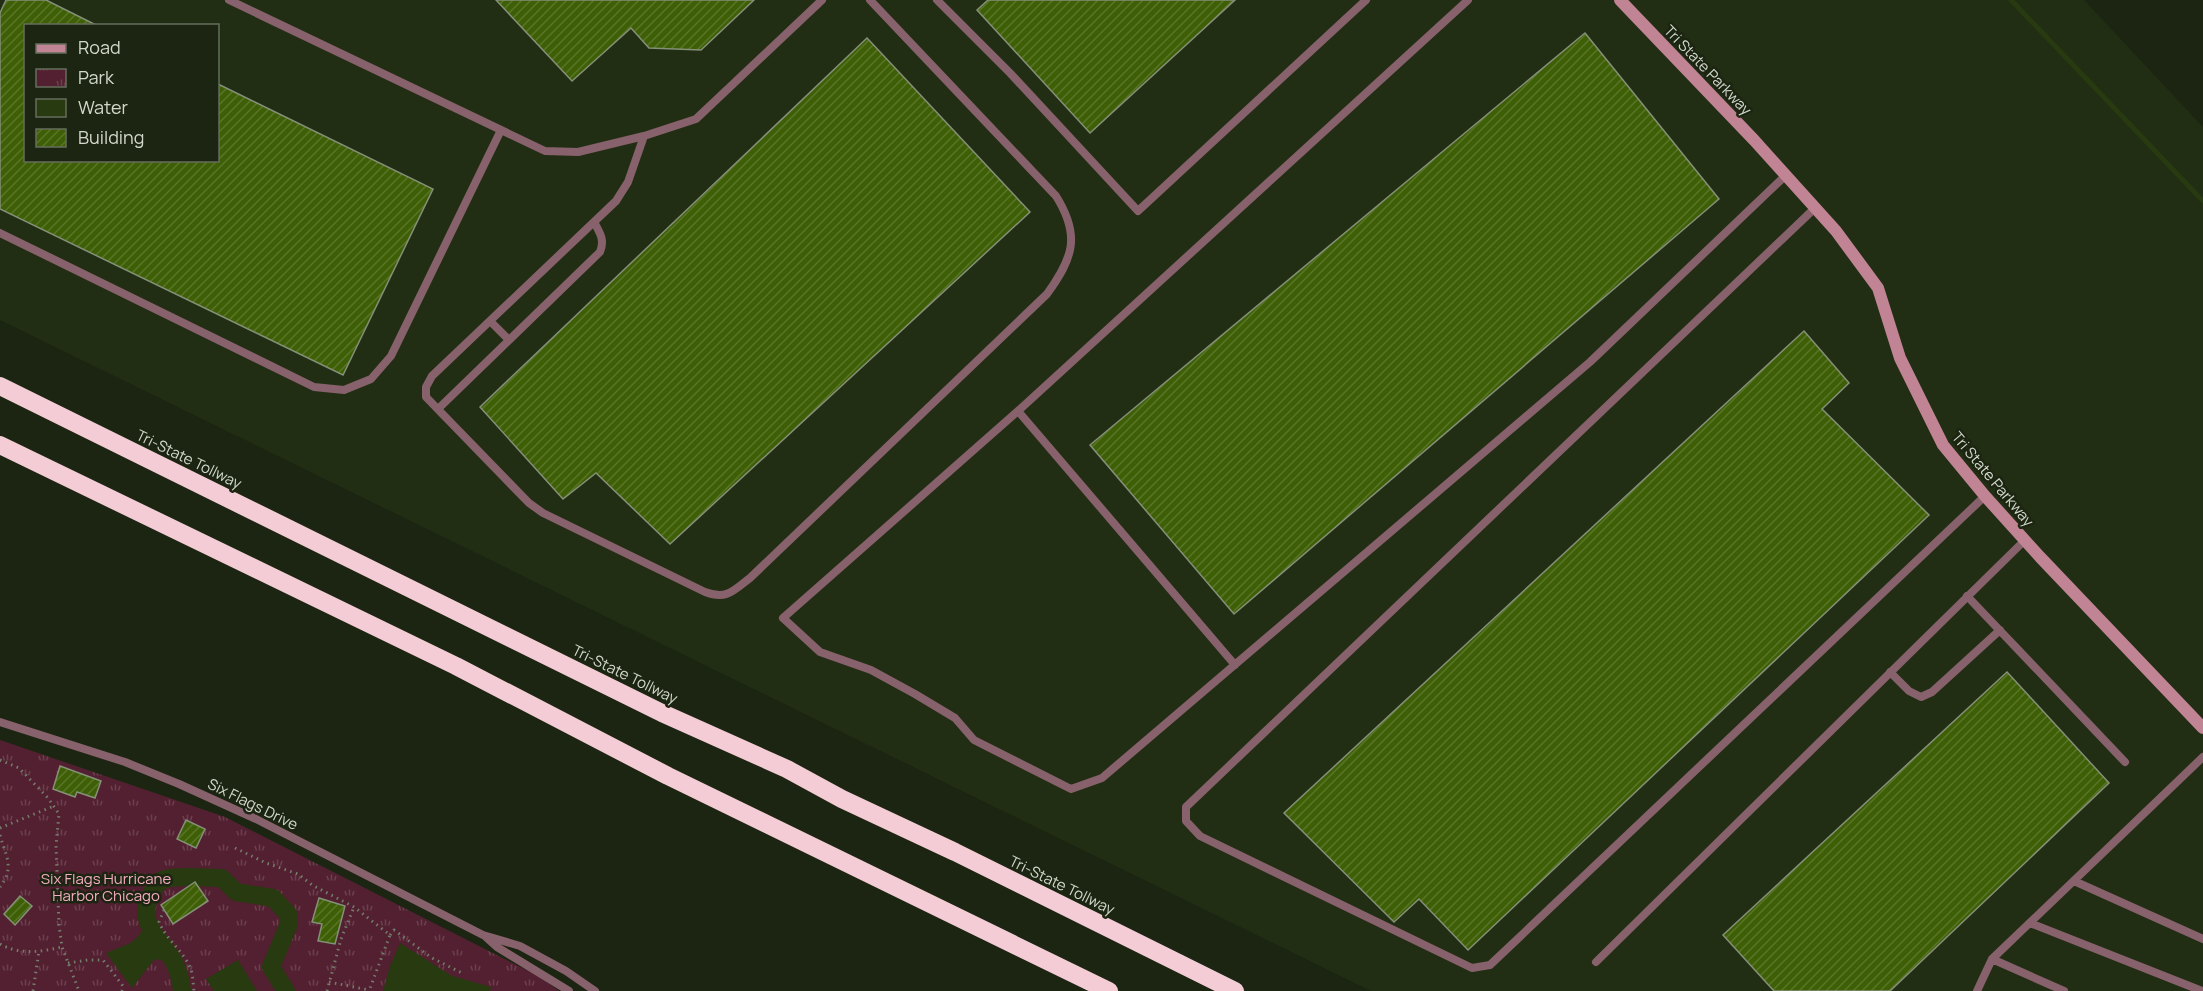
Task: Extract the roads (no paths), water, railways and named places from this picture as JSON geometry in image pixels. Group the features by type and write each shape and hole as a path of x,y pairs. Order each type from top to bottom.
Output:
{"highway":[{"name":"Tri-State Tollway","path":"0,386 662,713 787,769 842,799 955,852 1235,991"},
{"path":"0,445 425,650 669,776 1109,991"}],"street":[{"name":"Tri State Parkway","path":"1620,0 1836,231 1878,288 1900,358 1943,445 2025,540 2203,728"}],"lane":[{"path":"229,0 545,151 578,152 644,136 696,119 822,0"},
{"path":"644,136 628,182 616,201 432,376 426,387 426,397 529,503 543,513 717,597 729,595 750,578 1047,294 1062,273 1070,253 1072,231 1066,212 1056,196 870,0"},
{"path":"939,0 1138,211 1366,0"},
{"path":"1468,0 1018,411 783,618 819,652 871,670 897,684 955,718 974,740 1071,789 1102,778 1590,362 1786,176"},
{"path":"0,233 314,387 344,390 371,379 391,356 501,130"},
{"path":"1815,208 1186,807 1186,821 1200,836 1472,968 1490,965 1985,496"},
{"path":"438,409 600,252 603,238 594,222"},
{"path":"490,321 509,340"},
{"path":"1018,411 1235,665"},
{"path":"1596,962 2025,540"},
{"path":"1967,596 2125,762"},
{"path":"1890,672 1909,691 1921,697 1932,692 2000,630"},
{"name":"Six Flags Drive","path":"0,722 125,762 179,784 256,819 483,934 519,946 566,971 595,991"},
{"path":"1977,991 1992,959 2203,756"},
{"path":"2074,881 2203,939"},
{"path":"2030,923 2202,991"},
{"name":"Six Flags Drive","path":"483,934 497,947 569,991"},
{"path":"1992,959 2064,991"}],"water":[{"path":"147,917 156,937 176,965 157,959 153,961 132,988 106,953 127,945 137,938"},
{"path":"400,943 452,976 491,987 490,991 383,991"},
{"path":"238,960 257,991 214,991 206,979"}],"waterway":[{"path":"2011,0 2203,201"},
{"path":"182,991 175,964 153,932 146,915 151,894 159,883 166,879 186,877 222,878 236,892 273,898 288,914 288,926 271,967 286,991"}],"park label":[{"name":"Six Flags Hurricane Harbor Chicago","path":"106,886"}]}
